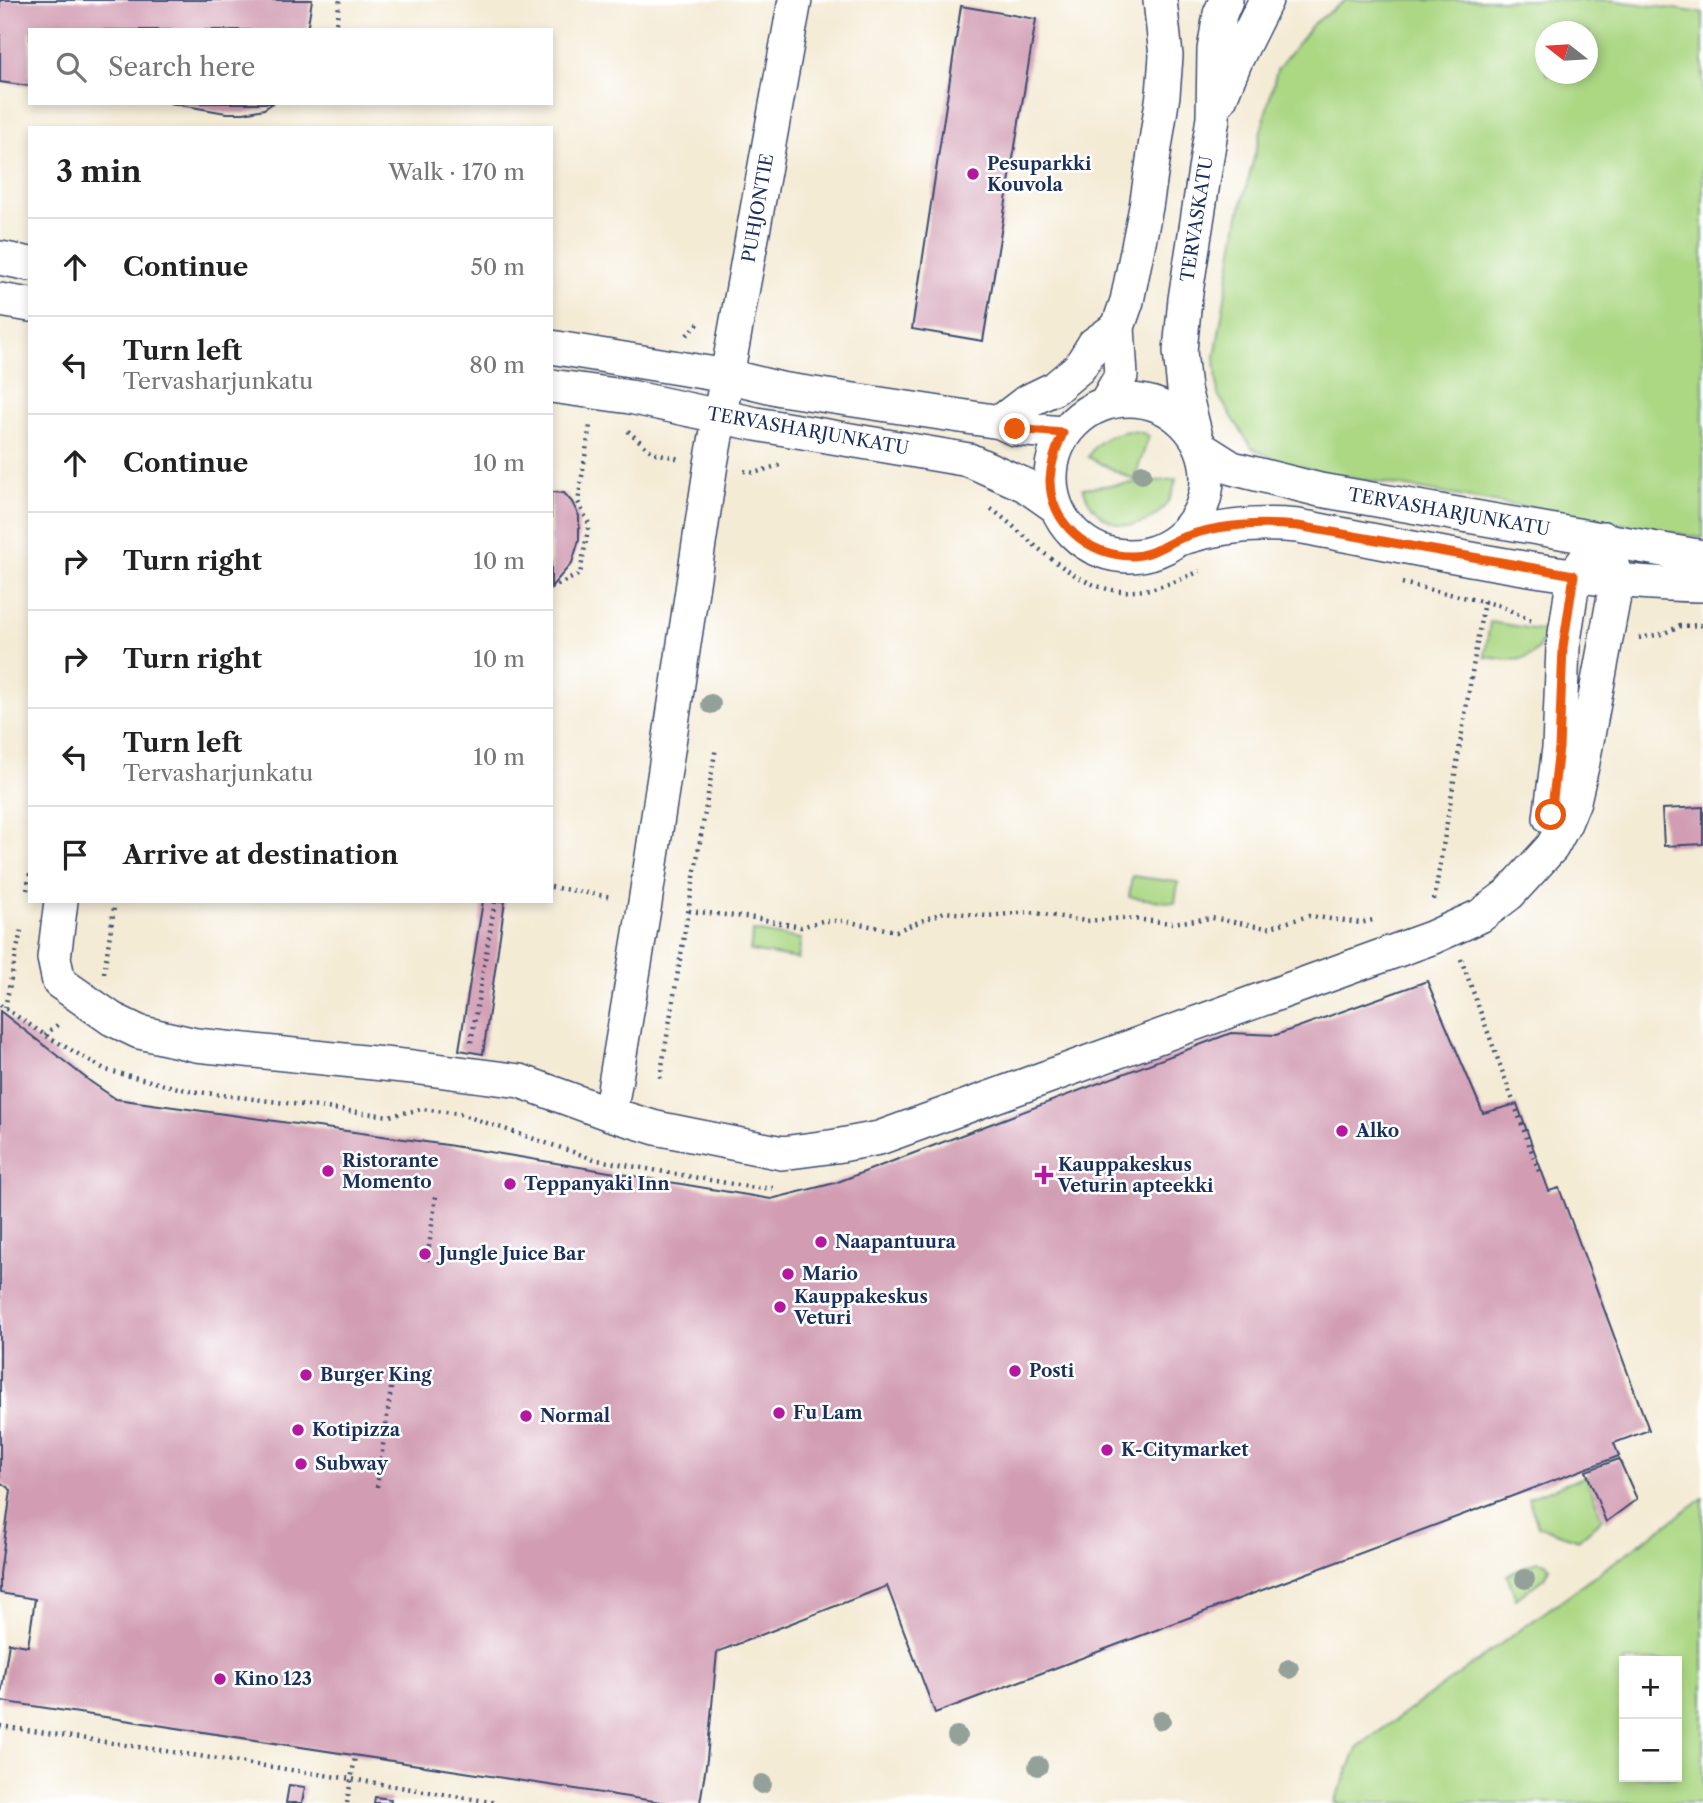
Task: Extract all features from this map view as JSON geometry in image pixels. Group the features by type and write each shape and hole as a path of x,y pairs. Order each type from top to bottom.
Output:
{"street":[{"name":"PUHJONTIE","path":"610,1114 720,416 795,0"},
{"path":"1106,402 1121,376 1118,327 1127,301 1144,219 1161,109 1166,57 1160,0"},
{"name":"TERVASKATU","path":"1199,443 1184,389 1180,351 1185,299 1213,118 1214,50 1220,14 1226,0"},
{"path":"1213,118 1236,60 1266,0"},
{"path":"0,258 28,264"},
{"path":"0,300 28,305"},
{"path":"1000,422 1026,402 1055,388 1079,368 1094,344 1118,327"},
{"name":"TERVASHARJUNKATU","path":"553,347 727,376 781,389 1000,422 1015,429 1063,433"},
{"name":"TERVASHARJUNKATU","path":"553,386 630,397 720,416 969,460 1025,485 1055,506"},
{"path":"1179,539 1195,520 1205,498 1207,473 1199,443 1179,417 1157,404 1132,399 1106,402 1081,415 1063,433 1053,456 1050,481 1055,506 1067,527 1086,544 1108,554 1133,556 1157,551 1179,539 1209,530 1237,524 1266,523 1574,575 1666,585 1703,585"},
{"name":"TERVASHARJUNKATU","path":"1199,443 1232,468 1320,490 1703,557"},
{"path":"1528,871 1543,842 1551,815 1559,748 1563,647 1574,575 1603,538"},
{"path":"61,903 54,958 60,982 112,1019 139,1032 196,1045 520,1081 610,1114 695,1137 782,1153 879,1138 1431,938 1480,916 1509,894 1552,847 1574,801 1597,695 1617,580 1603,538"}],"path":[{"path":"335,28 340,0"},
{"path":"577,422 602,426"},
{"path":"553,587 580,574 589,524 578,502 590,424"},
{"path":"626,430 652,452 668,457"},
{"path":"754,473 790,462"},
{"path":"989,508 1059,566 1085,582 1112,592 1140,592 1174,583 1206,568"},
{"path":"1390,579 1417,588 1484,601 1540,624"},
{"path":"1434,901 1484,601"},
{"path":"1632,639 1662,634 1680,626 1703,625"},
{"path":"660,1078 716,747"},
{"path":"25,900 28,884"},
{"path":"553,887 616,898"},
{"path":"469,1055 495,903"},
{"path":"689,911 755,918 802,927 822,921 844,921 896,931 944,912 987,916 1030,912 1086,921 1124,918 1172,923 1212,918 1267,928 1309,916 1360,923 1379,919"},
{"path":"21,928 2,1006 106,1070 190,1091 389,1116 422,1109 460,1114 597,1160 755,1188 776,1188"},
{"path":"1449,959 1461,959 1540,1174"},
{"path":"427,1261 436,1196"},
{"path":"377,1487 393,1375"},
{"path":"0,1726 497,1803"},
{"path":"347,1803 355,1756"}],"green space":[{"path":"1346,0 1610,0 1703,13 1703,538 1326,473 1281,462 1252,448 1218,395 1215,357 1239,215 1277,70 1313,24"},
{"path":"1128,431 1149,436 1134,480 1088,457 1105,439"},
{"path":"1176,479 1170,497 1160,511 1147,521 1133,525 1118,524 1104,518 1092,506 1083,488"},
{"path":"1490,622 1546,631 1537,650 1523,659 1485,657"},
{"path":"1132,876 1178,882 1175,903 1129,897"},
{"path":"753,931 801,939 798,959 750,951"},
{"path":"1586,1476 1602,1519 1578,1540 1538,1526 1528,1498"},
{"path":"1703,1498 1703,1803 1334,1803 1358,1747"},
{"path":"1538,1561 1546,1563 1549,1568 1544,1578 1516,1599 1507,1575"}],"building":[{"path":"0,0 312,0 307,28 28,28 28,86 0,82"},
{"name":"Pesuparkki Kouvola","path":"961,6 1036,19 983,341 912,329"},
{"path":"180,105 270,105 244,113 226,113"},
{"path":"553,492 564,493 579,516 579,540 572,563 553,585"},
{"path":"1703,807 1703,844 1664,846 1662,809"},
{"path":"483,903 505,903 483,1054 459,1050"},
{"name":"Kauppakeskus Veturi","path":"1427,981 1483,1113 1517,1104 1549,1191 1559,1188 1649,1430 1614,1443 1619,1456 935,1713 887,1586 717,1652 700,1803 667,1803 0,1701 9,1643 28,1646 35,1599 0,1593 11,1490 0,1482 0,1011 116,1099 447,1145 771,1199 835,1183 1231,1033 1276,1035"},
{"path":"1619,1459 1637,1499 1606,1522 1586,1471"},
{"path":"289,1785 305,1787 302,1803 286,1803"},
{"path":"375,1797 391,1799 390,1803 374,1803"}],"place":[{"name":"Pesuparkki Kouvola","path":"973,174"},
{"name":"Alko","path":"1342,1131"},
{"name":"Ristorante Momento","path":"328,1171"},
{"name":"Kauppakeskus Veturin apteekki","path":"1044,1175"},
{"name":"Teppanyaki Inn","path":"510,1184"},
{"name":"Naapantuura","path":"821,1242"},
{"name":"Jungle Juice Bar","path":"425,1254"},
{"name":"Mario","path":"788,1274"},
{"name":"Kauppakeskus Veturi","path":"780,1307"},
{"name":"Posti","path":"1015,1371"},
{"name":"Burger King","path":"306,1375"},
{"name":"Fu Lam","path":"779,1413"},
{"name":"Normal","path":"526,1416"},
{"name":"Kotipizza","path":"298,1430"},
{"name":"K-Citymarket","path":"1107,1450"},
{"name":"Subway","path":"301,1464"},
{"name":"Kino 123","path":"220,1679"}],"route":[{"path":"1015,429 1063,433 1053,456 1050,481 1055,506 1067,527 1086,544 1108,554 1133,556 1157,551 1179,539 1209,530 1237,524 1266,523 1298,526 1574,575 1563,647 1559,748 1551,815"}]}
